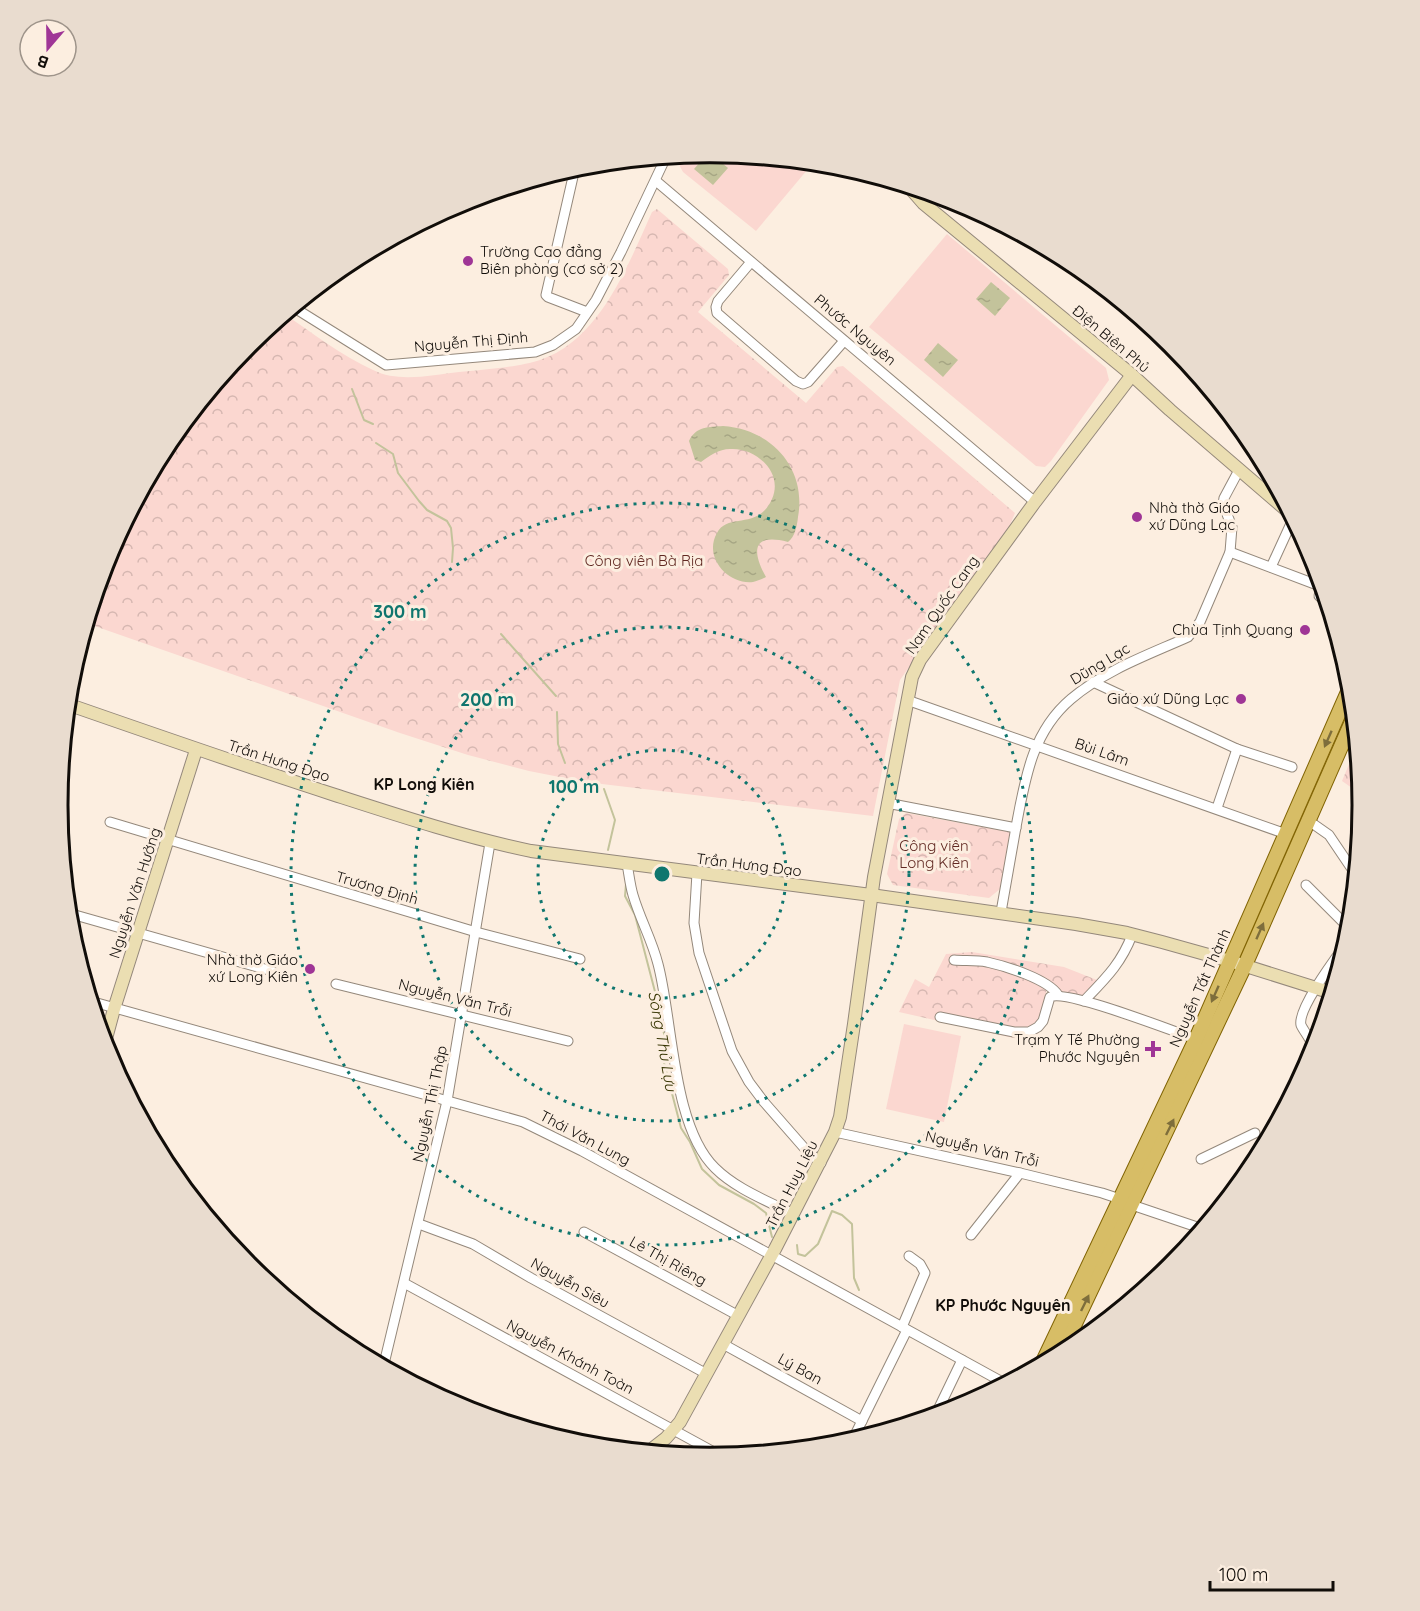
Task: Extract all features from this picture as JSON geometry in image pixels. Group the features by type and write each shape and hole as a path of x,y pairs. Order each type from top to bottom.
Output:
{"main road":[{"name":"Nguyễn Tất Thành","path":"1066,1340 1344,703"},
{"name":"Nguyễn Tất Thành","path":"1049,1351 1245,965 1348,731"}],"street":[{"name":"Nguyễn Thị Định","path":"300,311 386,364 535,352 553,345 576,329 596,300 663,164"},
{"path":"572,178 546,295 587,312"},
{"name":"Phước Nguyên","path":"656,181 1035,502"},
{"name":"Điện Biên Phủ","path":"920,198 1132,375 1276,502"},
{"path":"751,262 718,301 717,313 796,381 803,384 808,382 844,341"},
{"name":"Nam Quốc Cang","path":"871,895 907,700 912,677 920,660 1035,502 1132,375"},
{"name":"Dũng Lạc","path":"1000,912 1026,774 1036,744 1059,711 1093,682 1194,632 1230,552 1233,527 1223,504 1239,470"},
{"path":"1271,567 1289,527"},
{"path":"1230,552 1312,582"},
{"path":"1093,682 1238,749 1292,767"},
{"name":"Bùi Lâm","path":"907,700 1286,834"},
{"name":"Trần Hưng Đạo","path":"75,707 196,750 432,827 490,843 627,864 1000,912 1132,935 1245,965 1325,991"},
{"path":"1217,808 1238,749"},
{"name":"Nguyễn Văn Hưởng","path":"108,1030 196,750"},
{"path":"887,803 1016,828"},
{"path":"1309,821 1329,835 1349,865"},
{"name":"Trương Định","path":"110,822 341,893 580,959"},
{"name":"Nguyễn Thị Thập","path":"385,1360 447,1101 463,1016 490,843"},
{"path":"627,864 633,894 658,964 675,1066 690,1125 701,1150 714,1168 733,1182 793,1214"},
{"path":"697,873 694,922 699,953 732,1051 749,1082 764,1102 806,1150 821,1163"},
{"path":"1306,885 1342,921"},
{"name":"Trần Huy Liệu","path":"659,1446 674,1430 723,1344 836,1132 854,1024 871,895"},
{"path":"77,916 272,971"},
{"path":"1084,1001 1116,968 1132,935"},
{"path":"954,960 984,962 1005,968 1047,983 1058,995"},
{"path":"1309,1036 1301,1023 1315,988 1333,962"},
{"name":"Nguyễn Văn Trỗi","path":"336,984 568,1041"},
{"path":"940,1017 1014,1032 1029,1032 1043,1021 1050,997 1058,995 1084,1001 1196,1039"},
{"name":"Thái Văn Lung","path":"99,1004 504,1115 538,1128 998,1380"},
{"name":"Nguyễn Văn Trỗi","path":"836,1132 1102,1192 1195,1226"},
{"path":"1201,1159 1255,1133"},
{"path":"971,1234 1020,1173"},
{"name":"Nguyễn Siêu","path":"419,1224 472,1244 705,1373"},
{"name":"Lê Thị Riêng","path":"584,1232 737,1316"},
{"path":"857,1431 905,1329 925,1273 920,1264 909,1256"},
{"name":"Nguyễn Khánh Toàn","path":"404,1283 707,1448"},
{"name":"Lý Ban","path":"723,1344 862,1421"},
{"path":"940,1405 962,1360"}],"green space":[{"path":"678,164 752,164 807,170 756,231 683,172"},
{"name":"Công viên Bà Rịa","path":"657,209 728,269 729,275 698,312 806,403 837,367 843,366 1015,513 1009,527 900,680 873,816 585,782 529,771 468,755 400,733 93,626 116,560 134,521 176,449 200,414 227,382 291,318 350,358 373,370 393,376 426,376 500,368 540,360 561,350 579,336 595,318 622,277 652,212"},
{"path":"947,234 1106,368 1109,380 1045,467 1036,466 869,327"},
{"path":"1351,760 1352,788 1342,781"},
{"name":"Công viên Long Kiên","path":"906,813 1010,832 1000,889 989,898 893,885 887,874 899,819"},
{"path":"972,952 1064,967 1097,980 1082,997 1047,987 1036,1043 899,1012 915,979 929,987 946,954"},
{"path":"904,1024 961,1036 944,1122 886,1109"}],"water":[{"path":"699,163 722,163 728,168 713,185 694,169"},
{"path":"991,282 1010,298 995,316 976,299"},
{"path":"938,343 958,360 943,377 924,360"},
{"path":"723,426 740,429 770,443 791,467 797,483 798,520 794,534 788,542 768,540 758,546 758,559 766,577 753,582 735,579 720,568 713,551 714,542 717,533 728,523 751,518 766,509 775,489 774,480 765,463 749,452 739,449 722,450 701,462 695,460 689,441 695,432 703,428"}],"waterway":[{"name":"Sông Thủ Lựu","path":"352,389 364,420 373,424"},
{"name":"Sông Thủ Lựu","path":"376,443 393,454 398,473 427,510 447,521 451,528 452,562"},
{"name":"Sông Thủ Lựu","path":"501,634 556,696"},
{"name":"Sông Thủ Lựu","path":"557,712 558,744 565,763"},
{"name":"Sông Thủ Lựu","path":"604,789 615,820 608,850"},
{"name":"Sông Thủ Lựu","path":"626,884 625,896 635,915 659,1007 665,1039 662,1055 681,1128 702,1169 719,1185 766,1213 772,1237"},
{"name":"Sông Thủ Lựu","path":"797,1245 798,1254 805,1256 818,1244 832,1211 842,1215 852,1224 854,1278 859,1290"}],"place":[{"name":"Trường Cao đẳng Biên phòng (cơ sở 2)","path":"468,261"},
{"name":"Nhà thờ Giáo xứ Dũng Lạc","path":"1137,517"},
{"name":"Chùa Tịnh Quang","path":"1305,630"},
{"name":"Giáo xứ Dũng Lạc","path":"1241,699"},
{"name":"Nhà thờ Giáo xứ Long Kiên","path":"310,969"},
{"name":"Trạm Y Tế Phường Phước Nguyên","path":"1153,1049"}],"district":[{"name":"KP Long Kiên","path":"424,784"},
{"name":"KP Phước Nguyên","path":"1003,1305"}]}
